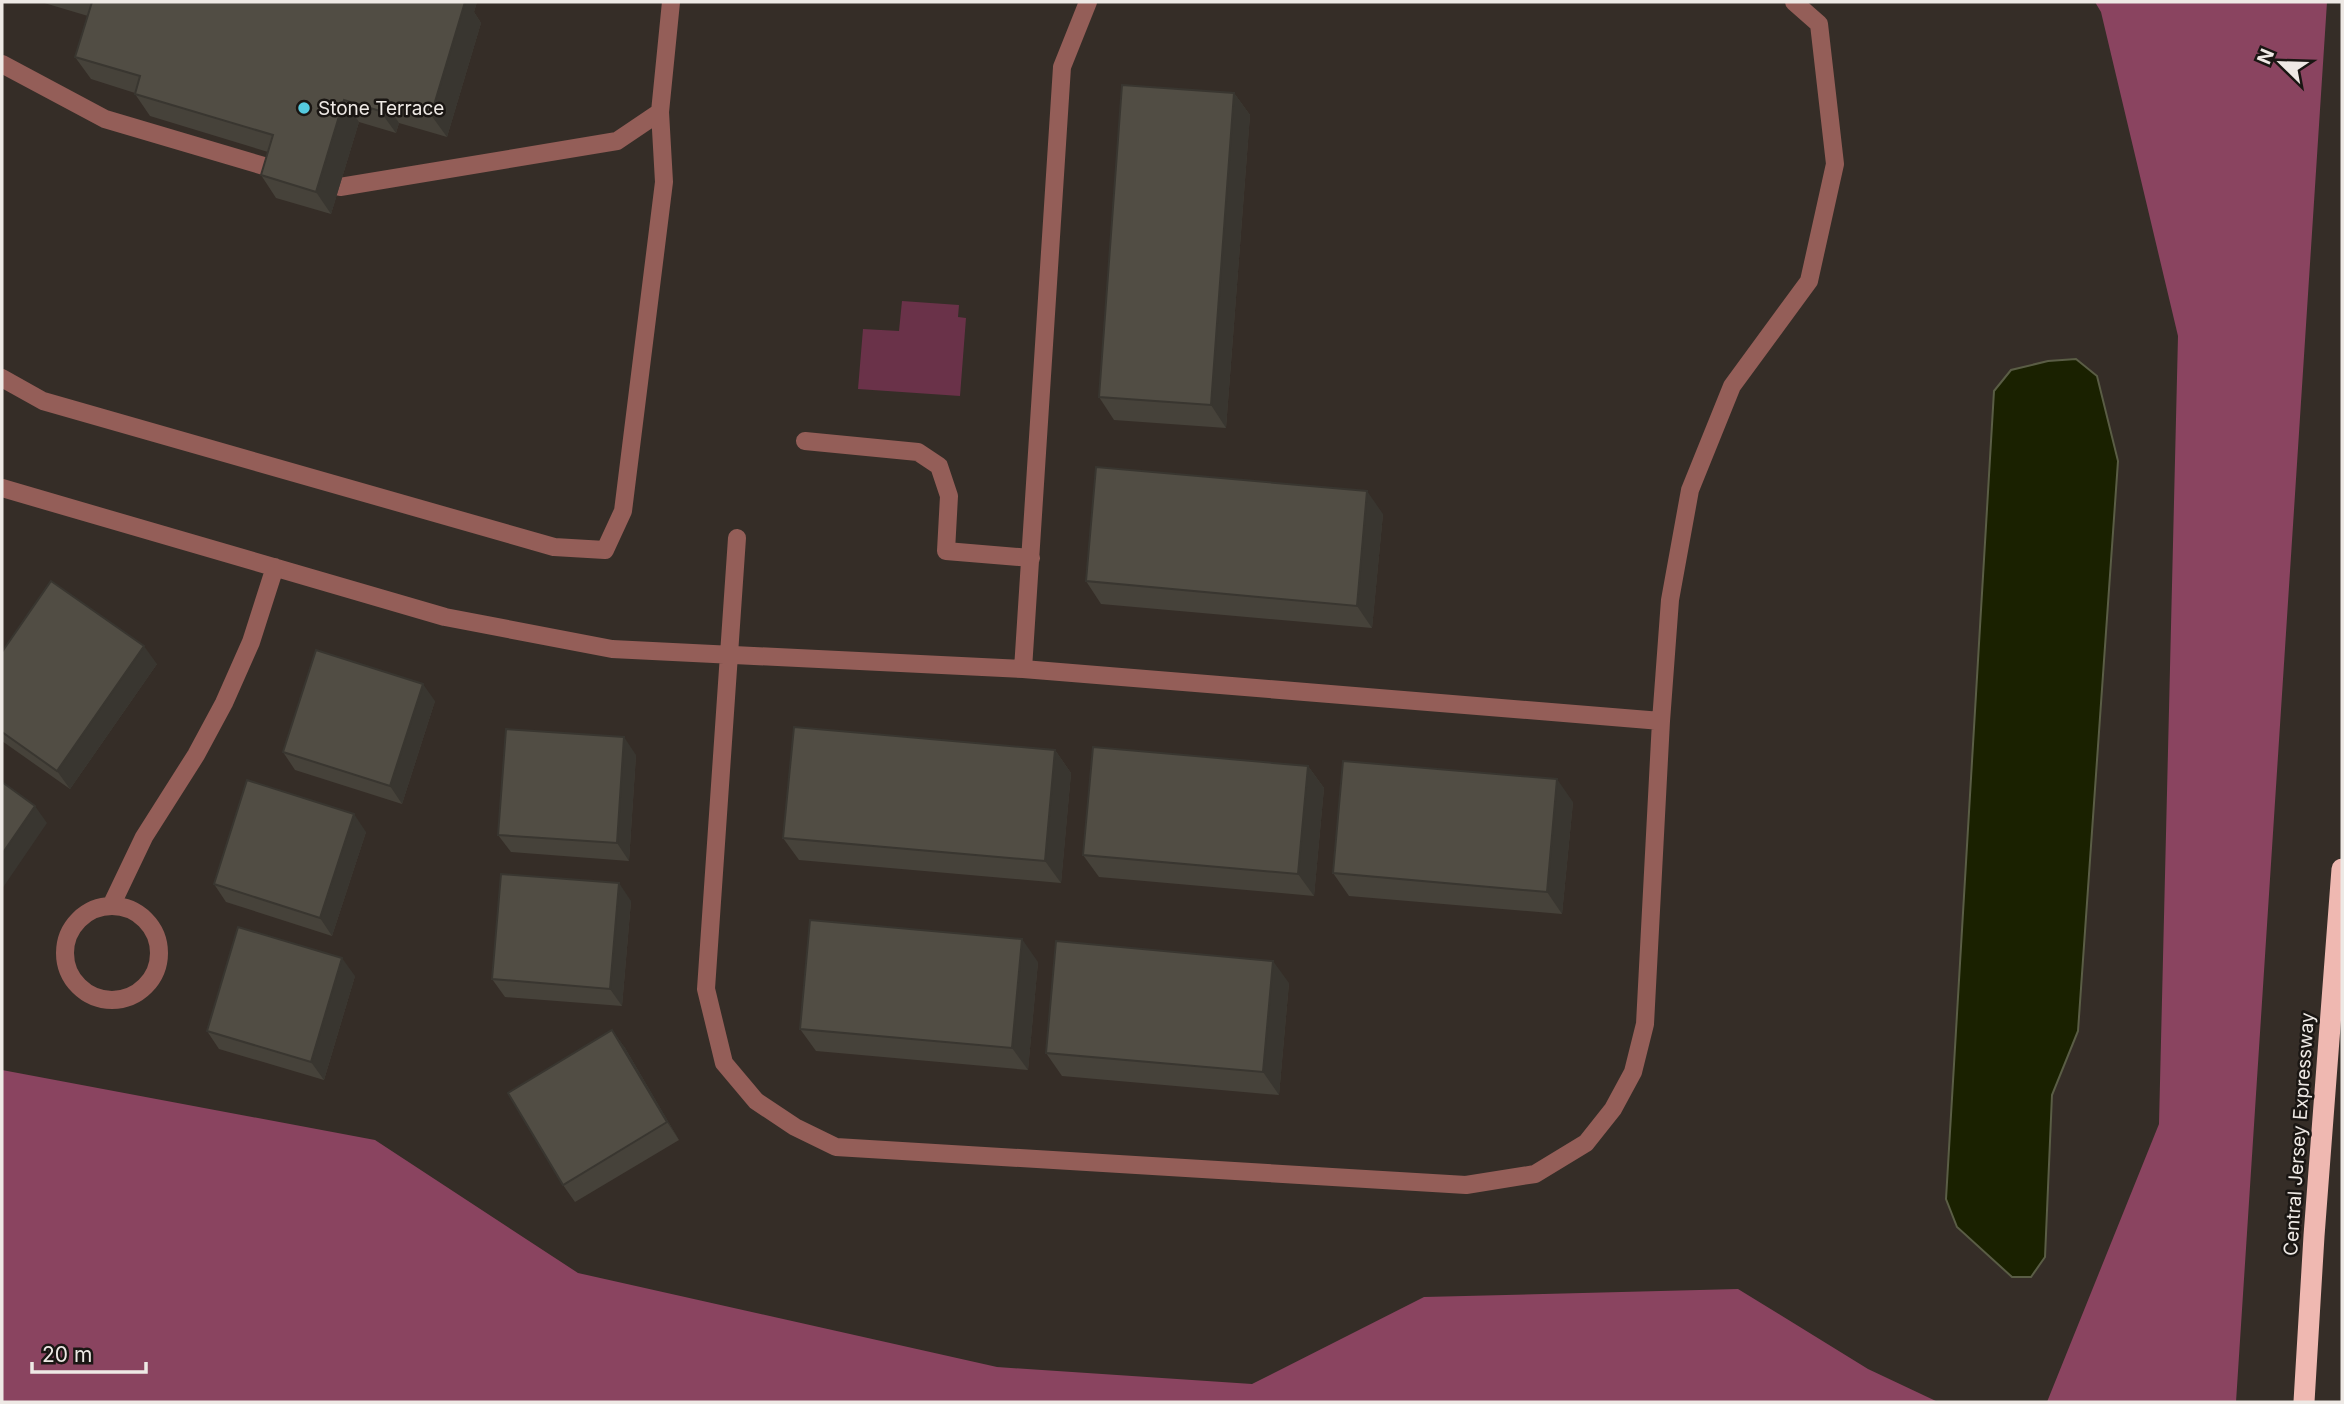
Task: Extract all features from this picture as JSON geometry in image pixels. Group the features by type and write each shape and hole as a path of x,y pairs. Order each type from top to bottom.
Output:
{"highway":[{"name":"Central Jersey Expressway","path":"2304,1402 2342,869"}],"street":[{"path":"2,378 43,401 554,547 605,550 623,511 664,182 660,112 671,2"},
{"path":"1023,669 1062,67 1088,2"},
{"path":"737,538 706,989 724,1063 756,1101 795,1127 836,1147 1466,1185 1535,1174 1586,1143 1613,1109 1633,1072 1645,1024 1670,600 1690,490 1732,386 1808,281 1835,164 1819,24 1794,2"},
{"path":"2,64 105,119 284,172"},
{"path":"340,187 617,141 660,112"},
{"path":"806,441 918,452 939,466 949,496 946,551 1031,558"},
{"path":"2,488 445,617 612,649 1023,669 1661,721"},
{"path":"111,906 144,836 196,755 224,703 251,642 275,567"},
{"path":"111,906 126,908 145,920 157,940 159,955 156,970 148,983 136,993 122,999 107,1000 92,996 78,986 67,966 66,942 72,928 83,916 96,908 111,906"}],"shaded area":[{"path":"2095,2 2327,2 2236,1402 2047,1402 2159,1124 2178,336 2101,12"},
{"path":"902,301 959,305 958,317 966,318 960,396 858,389 863,329 899,331"},
{"path":"2076,359 2097,376 2118,461 2078,1031 2052,1095 2045,1257 2031,1277 2012,1277 1957,1227 1946,1199 1994,391 2011,370 2048,361"},
{"path":"2,1070 375,1140 578,1273 997,1367 1252,1384 1424,1297 1738,1289 1868,1369 1938,1402 2,1402"}],"building":[{"name":"Stone Terrace","path":"92,2 465,2 431,115 384,100 380,111 344,100 316,192 261,175 273,135 135,94 140,76 75,57"},
{"path":"1122,85 1234,93 1211,405 1099,397"},
{"path":"1096,467 1367,491 1357,606 1086,581"},
{"path":"51,581 144,646 57,771 2,732 2,652"},
{"path":"316,650 423,684 390,786 283,752"},
{"path":"794,727 1055,750 1045,861 783,838"},
{"path":"506,729 624,737 617,843 498,835"},
{"path":"1093,747 1308,766 1298,874 1083,855"},
{"path":"1343,761 1557,779 1547,892 1333,873"},
{"path":"247,780 354,814 320,918 214,884"},
{"path":"2,782 35,806 2,854"},
{"path":"501,874 619,883 610,989 492,979"},
{"path":"810,920 1022,939 1012,1048 800,1029"},
{"path":"238,927 342,958 311,1062 207,1031"},
{"path":"1056,941 1273,961 1263,1072 1046,1053"},
{"path":"612,1030 667,1122 563,1185 508,1093"}],"place":[{"name":"Stone Terrace","path":"304,108"}]}
